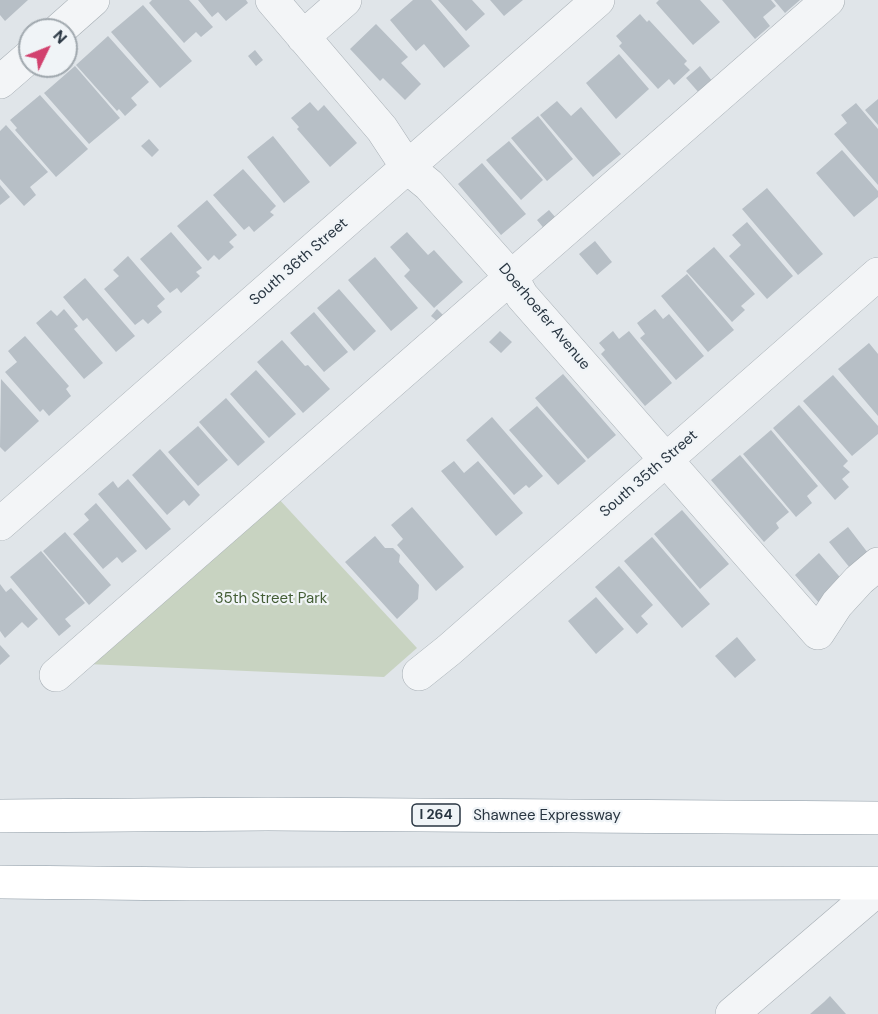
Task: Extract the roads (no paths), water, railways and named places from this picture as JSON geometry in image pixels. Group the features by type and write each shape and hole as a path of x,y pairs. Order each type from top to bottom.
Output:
{"highway":[{"name":"Shawnee Expressway","path":"0,816 268,814 875,818"},
{"path":"0,882 878,884"}],"street":[{"path":"73,18 93,0"},
{"name":"Doerhoefer Avenue","path":"272,0 382,129 407,167 429,185 512,278 522,296 818,633 837,604 859,580 878,564"},
{"path":"303,37 345,0"},
{"name":"South 36th Street","path":"0,524 598,0"},
{"path":"56,675 828,0"},
{"path":"0,82 18,66"},
{"name":"South 35th Street","path":"419,674 878,274"},
{"path":"732,1014 878,889"}],"park label":[{"name":"35th Street Park","path":"271,599"}]}
